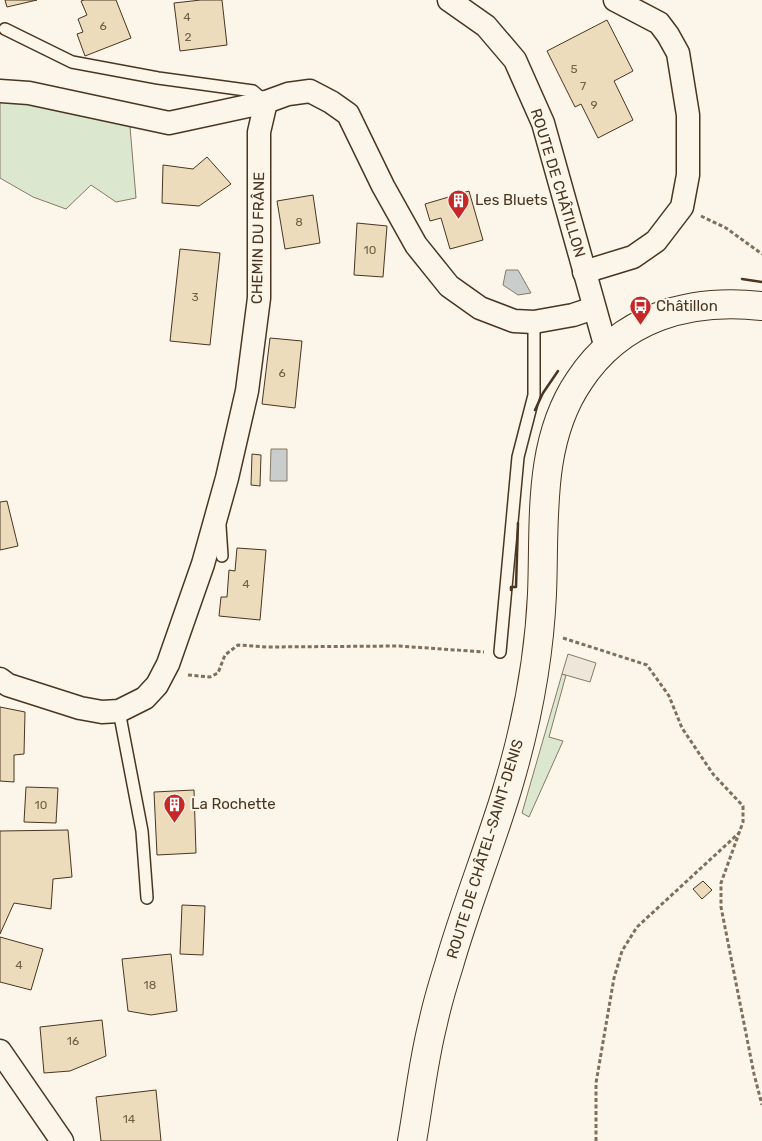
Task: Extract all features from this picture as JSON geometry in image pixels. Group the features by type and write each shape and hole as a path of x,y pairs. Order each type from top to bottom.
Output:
{"main road":[{"name":"ROUTE DE CHÂTEL-SAINT-DENIS","path":"412,1141 432,1024 449,963 507,789 528,707 539,631 548,465 553,438 563,408 580,380 606,348 633,329 654,318 676,310 719,304 762,306"}],"street":[{"name":"ROUTE DE CHÂTILLON","path":"449,0 486,26 515,60 543,123 594,308"},
{"path":"584,272 633,257 656,241 682,207 688,175 688,115 678,53 659,23 615,0"},
{"path":"0,91 29,93 169,123 266,102 288,94 310,91 332,102 348,114 383,186 416,245 449,286 480,308 514,321 534,322 574,315 594,308 606,348"},
{"name":"CHEMIN DU FRÂNE","path":"2,683 80,708 102,712 119,711 145,698 158,685 168,664 203,564 227,478 246,391 259,298 259,132 266,102"},
{"path":"0,1051 62,1141"}],"lane":[{"path":"5,29 72,62 158,78 253,92 266,102"},
{"path":"500,652 518,457 534,395 534,322"},
{"path":"219,507 222,556"},
{"path":"119,711 142,831 147,898"}],"path":[{"path":"682,207 726,228 762,254"},
{"path":"539,631 647,665 669,696 682,728 713,774 742,806 743,822 721,883 721,907 754,1074 762,1105"},
{"path":"181,672 186,675 210,677 218,673 225,655 238,644 267,647 399,646 500,652"},
{"path":"596,1141 596,1083 614,978 622,951 638,927 739,832"}],"green space":[{"path":"0,91 129,115 136,198 116,202 91,185 66,209 33,197 0,178"},
{"path":"562,674 566,675 549,737 563,741 529,817 522,813"}],"shaded area":[{"path":"506,270 518,270 531,293 518,295 503,285"},
{"path":"271,449 287,449 287,481 270,481"},
{"path":"568,654 596,663 590,682 562,674"}],"building":[{"path":"5,0 37,0 7,7"},
{"path":"116,0 131,38 85,56 77,34 83,32 78,19 87,15 81,1"},
{"path":"222,0 227,45 180,51 174,3"},
{"path":"607,20 633,71 614,81 633,120 598,138 581,104 575,107 547,51"},
{"path":"207,157 231,184 199,206 162,203 163,165 193,169"},
{"name":"Les Bluets","path":"469,191 483,240 450,249 441,218 430,221 425,204"},
{"path":"313,195 320,243 285,249 277,201"},
{"path":"357,223 387,226 383,277 354,275"},
{"path":"180,249 220,253 210,345 170,341"},
{"path":"270,338 302,341 295,408 262,404"},
{"path":"252,454 261,455 260,486 251,485"},
{"path":"7,501 18,546 0,550 0,502"},
{"path":"237,548 266,550 260,620 219,616 221,597 227,597 229,570 235,571"},
{"path":"0,707 25,712 24,754 14,755 14,782 0,781"},
{"path":"26,787 58,788 56,823 24,822"},
{"name":"La Rochette","path":"194,790 196,853 157,855 154,792"},
{"path":"68,830 72,877 53,879 51,909 14,903 0,934 0,831"},
{"path":"703,881 712,890 702,899 693,889"},
{"path":"182,905 205,906 203,955 180,954"},
{"path":"0,937 43,949 31,990 0,982"},
{"path":"171,954 177,1011 151,1015 128,1011 122,959"},
{"path":"102,1020 106,1056 70,1071 44,1073 40,1027"},
{"path":"156,1090 161,1141 101,1141 96,1097"}],"wall":[{"path":"742,279 762,282"},
{"path":"535,410 543,393 558,371"},
{"path":"511,590 511,587 516,587 518,523"}],"place":[{"name":"Les Bluets","path":"459,219"},
{"name":"Châtillon","path":"640,325"},
{"name":"La Rochette","path":"175,823"}]}
